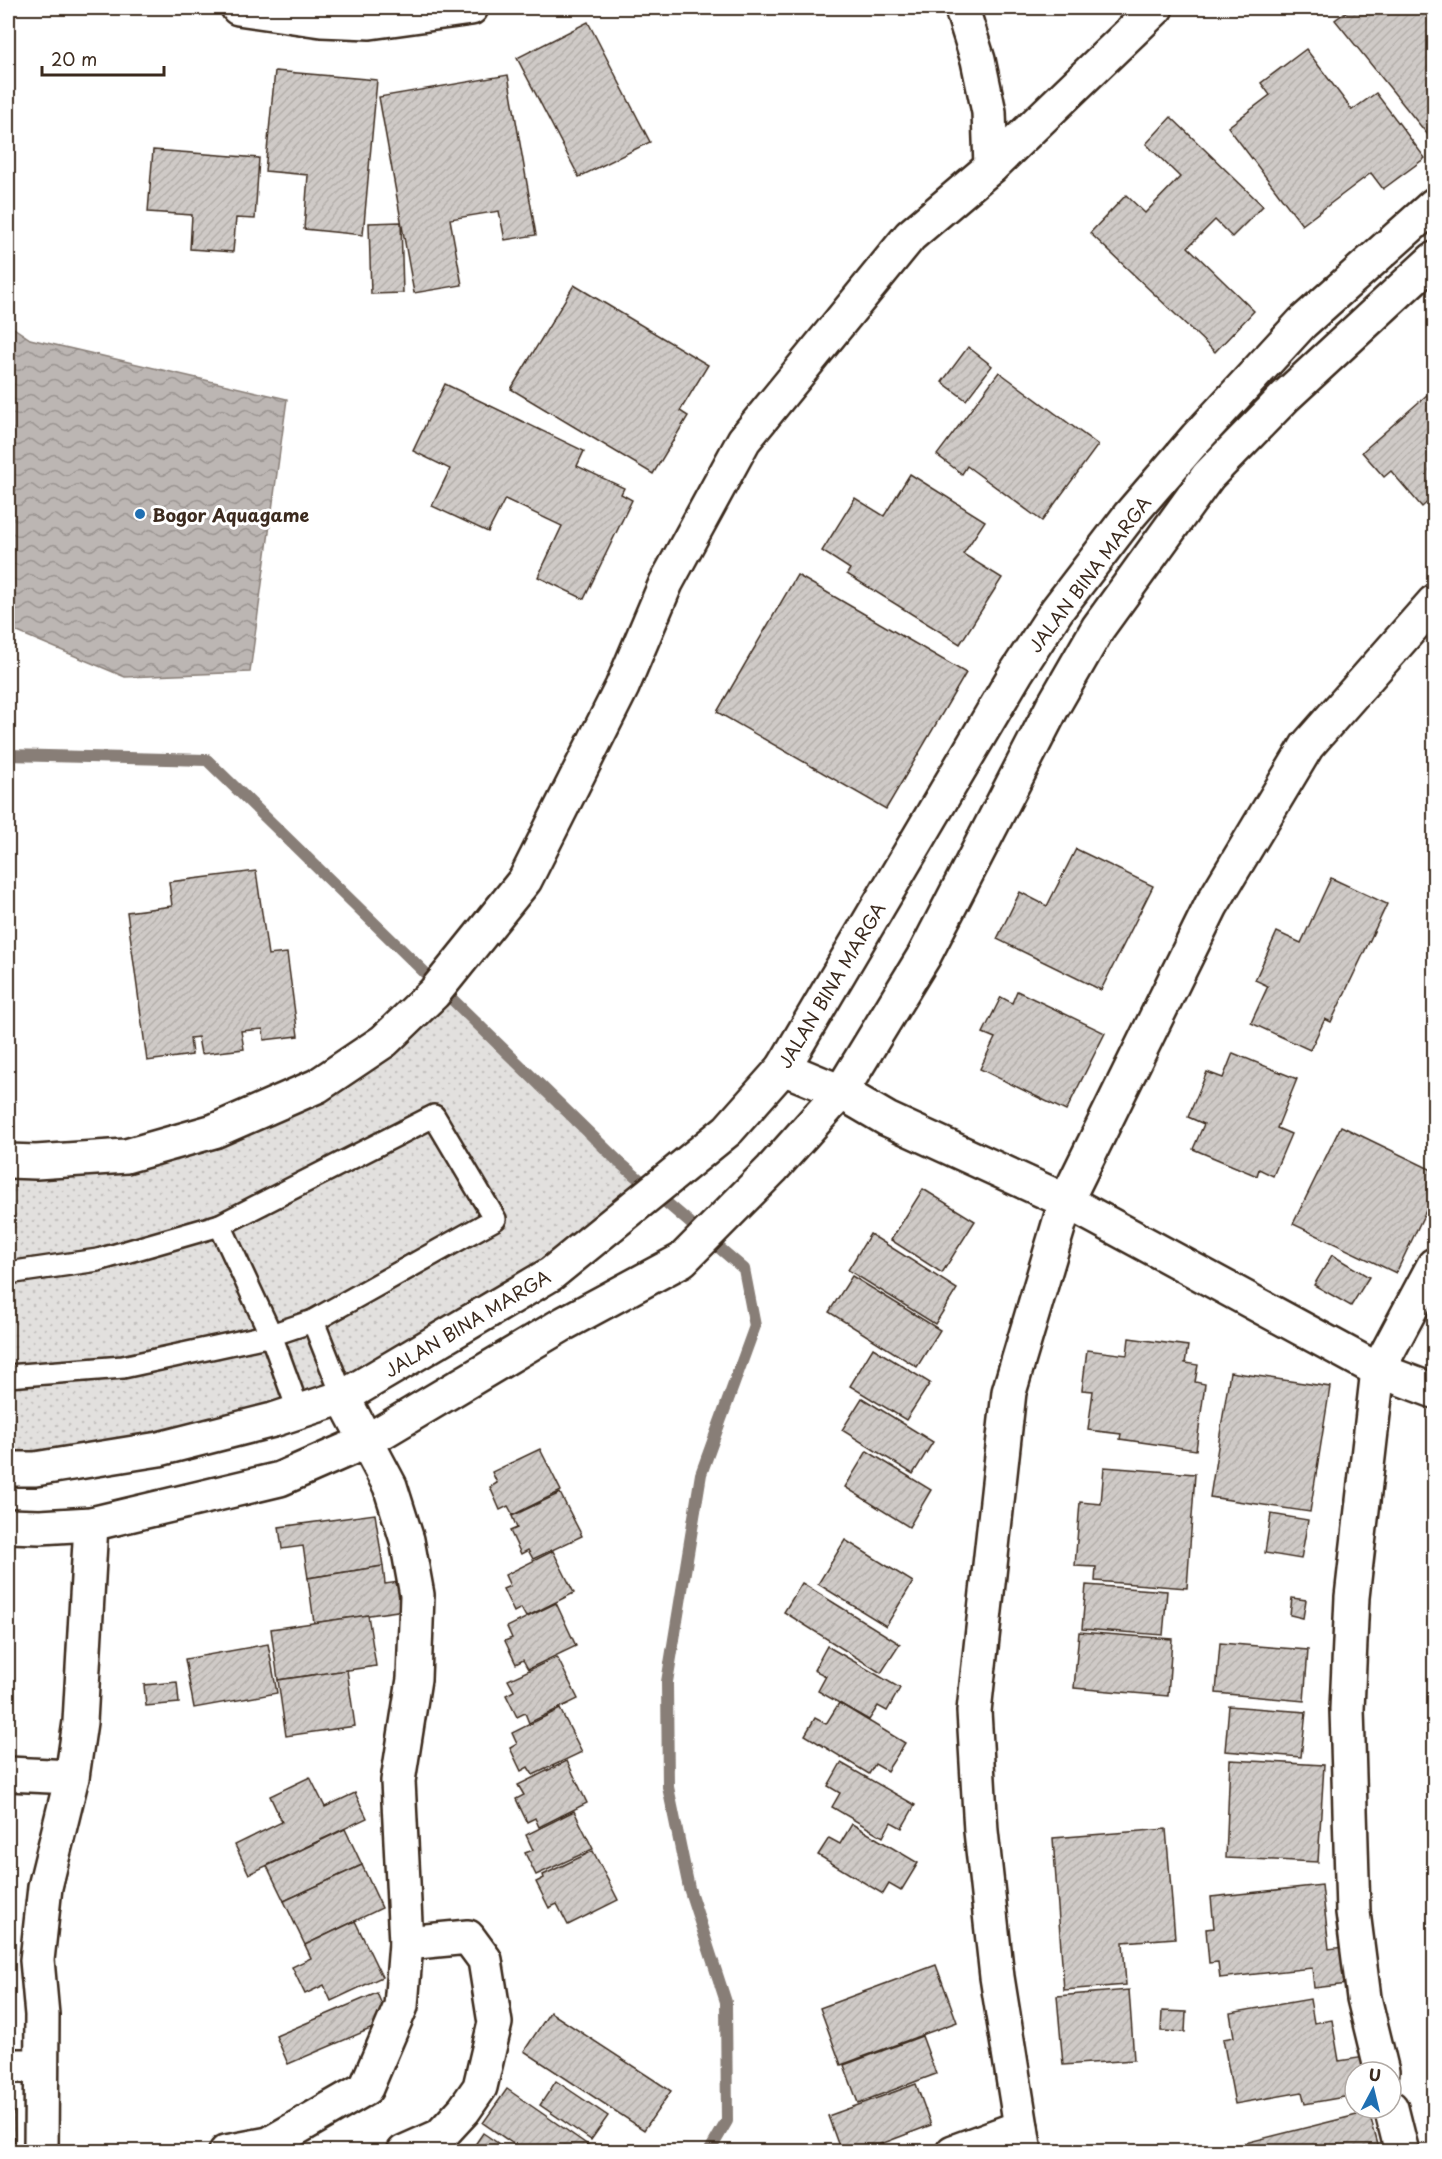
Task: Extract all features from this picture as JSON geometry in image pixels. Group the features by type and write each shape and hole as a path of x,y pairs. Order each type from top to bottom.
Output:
{"street":[{"path":"238,8 321,20 370,22 471,8"},
{"path":"966,8 989,112 991,168"},
{"path":"8,1161 36,1162 126,1156 214,1131 317,1086 384,1041 434,993 525,880 622,687 666,583 744,440 910,236 991,168 1156,8"},
{"name":"JALAN BINA MARGA","path":"8,1469 34,1469 159,1449 299,1412 343,1397 551,1274 728,1130 783,1068 1016,673 1057,610 1136,508 1302,323 1434,205"},
{"name":"JALAN BINA MARGA","path":"367,1442 566,1323 682,1260 772,1169 842,1092 924,956 1052,708 1098,628 1208,476 1286,396 1434,259"},
{"path":"953,2151 1023,2139 996,1965 981,1831 974,1711 1009,1392 1066,1201 1211,906 1306,746 1434,602"},
{"path":"783,1068 842,1092 886,1119 1066,1201 1378,1370 1434,1391"},
{"path":"1379,2060 1364,1998 1353,1912 1347,1709 1352,1597 1378,1370 1434,1265"},
{"path":"225,2151 269,2144 366,2088 401,2006 406,1943 398,1781 414,1679 417,1594 407,1540 390,1486 343,1397"},
{"path":"8,1526 91,1524 280,1479 367,1442"},
{"path":"41,2151 42,2015 37,1960 45,1887 72,1777 85,1671 91,1524"},
{"path":"8,1774 72,1777"},
{"path":"404,2151 440,2136 464,2110 480,2087 495,2023 485,1960 468,1937 406,1943"},
{"path":"8,2066 40,2066"},
{"path":"1394,2120 1402,2151"}],"lane":[{"path":"8,1273 98,1260 220,1225 434,1116 495,1219 313,1321 271,1335 123,1367 8,1376"},
{"path":"220,1225 271,1335 299,1412"},
{"path":"313,1321 343,1397"}],"shaded area":[{"path":"440,986 649,1188 343,1397 8,1469 8,1158 126,1156 317,1086"}],"water":[{"name":"Bogor Aquagame","path":"8,324 30,339 287,399 250,672 125,677 8,628"}],"building":[{"path":"1351,8 1434,8 1434,131 1428,135 1335,20"},
{"path":"588,22 650,142 579,177 517,58"},
{"path":"1306,49 1352,110 1376,93 1425,158 1383,189 1371,173 1302,225 1228,127 1270,95 1261,83"},
{"path":"275,71 377,80 363,235 304,229 308,175 265,171"},
{"path":"508,75 536,235 505,240 499,211 450,219 462,285 414,293 379,97"},
{"path":"1171,117 1263,206 1232,237 1215,220 1188,247 1254,311 1215,352 1090,233 1126,195 1145,213 1180,177 1146,144"},
{"path":"153,150 259,158 255,219 236,218 233,252 190,249 192,215 148,212"},
{"path":"401,222 403,293 371,294 369,223"},
{"path":"574,285 708,365 680,411 688,416 653,474 511,389"},
{"path":"968,347 992,366 966,400 942,382"},
{"path":"999,372 1098,445 1042,521 967,466 962,474 937,455"},
{"path":"445,384 584,451 577,466 624,488 621,494 632,500 584,599 538,577 562,526 505,499 488,532 432,506 450,469 413,451"},
{"path":"1428,394 1434,401 1434,496 1422,507 1391,471 1384,477 1362,452"},
{"path":"910,474 985,521 963,554 1002,578 960,644 847,574 850,569 822,551 855,498 884,516"},
{"path":"797,575 966,673 886,809 717,712"},
{"path":"1076,849 1153,886 1101,990 997,939 1020,892 1047,906"},
{"path":"256,871 268,955 287,953 298,1036 264,1040 263,1029 241,1031 244,1049 201,1054 198,1037 190,1038 192,1055 147,1061 127,912 172,906 169,882"},
{"path":"8,872 13,873 11,899 8,899"},
{"path":"1331,878 1387,904 1331,1022 1325,1019 1310,1050 1251,1023 1268,986 1255,980 1277,932 1301,943"},
{"path":"1017,991 1105,1033 1066,1111 980,1069 995,1038 983,1033 1001,997 1012,1003"},
{"path":"1233,1053 1297,1079 1277,1128 1291,1134 1273,1176 1259,1169 1257,1176 1193,1149 1204,1124 1188,1117 1207,1072 1223,1078"},
{"path":"1341,1126 1434,1171 1434,1194 1396,1273 1293,1224"},
{"path":"923,1189 975,1221 942,1273 891,1240"},
{"path":"870,1234 957,1289 935,1324 848,1270"},
{"path":"1332,1255 1369,1277 1351,1306 1314,1285"},
{"path":"852,1276 940,1330 917,1367 829,1312"},
{"path":"1129,1338 1188,1346 1185,1363 1198,1365 1195,1382 1205,1384 1196,1450 1120,1439 1121,1434 1088,1430 1093,1391 1082,1390 1087,1350 1127,1355"},
{"path":"873,1348 930,1383 906,1420 850,1386"},
{"path":"1230,1372 1330,1387 1310,1512 1210,1497"},
{"path":"862,1398 933,1442 913,1474 842,1430"},
{"path":"540,1449 561,1491 513,1515 508,1506 500,1510 490,1487 497,1483 492,1472"},
{"path":"867,1451 931,1490 909,1527 845,1487"},
{"path":"1104,1467 1195,1474 1187,1588 1095,1581 1096,1567 1075,1566 1080,1502 1101,1504"},
{"path":"560,1493 582,1536 533,1559 528,1550 521,1554 510,1531 517,1528 512,1516"},
{"path":"375,1514 383,1566 308,1578 303,1546 282,1549 279,1527"},
{"path":"1271,1514 1308,1520 1301,1559 1265,1553"},
{"path":"845,1540 913,1582 886,1626 818,1584"},
{"path":"553,1551 574,1593 526,1617 521,1608 514,1612 503,1589 510,1586 505,1575"},
{"path":"383,1566 385,1584 406,1581 411,1609 314,1623 308,1578"},
{"path":"802,1583 900,1644 881,1673 784,1612"},
{"path":"1086,1585 1167,1591 1163,1635 1082,1629"},
{"path":"1292,1598 1306,1600 1303,1618 1290,1615"},
{"path":"556,1603 576,1646 528,1669 523,1660 516,1664 505,1641 512,1638 507,1627"},
{"path":"368,1615 376,1666 278,1680 271,1629"},
{"path":"1079,1632 1172,1639 1168,1696 1074,1688"},
{"path":"1220,1643 1308,1650 1304,1701 1216,1693"},
{"path":"268,1644 277,1693 194,1708 185,1659"},
{"path":"827,1646 900,1688 887,1711 878,1706 869,1720 818,1691 826,1676 814,1670"},
{"path":"557,1657 578,1699 529,1723 525,1713 517,1717 506,1695 514,1691 508,1680"},
{"path":"347,1670 355,1726 286,1736 278,1680"},
{"path":"177,1682 179,1703 146,1706 144,1685"},
{"path":"839,1703 905,1743 887,1771 875,1764 869,1774 805,1735 815,1718 826,1724"},
{"path":"1229,1706 1306,1712 1301,1757 1225,1751"},
{"path":"560,1709 582,1752 533,1775 528,1767 521,1771 510,1748 517,1744 512,1733"},
{"path":"1230,1760 1324,1765 1318,1862 1226,1858"},
{"path":"567,1761 587,1803 539,1827 535,1818 527,1822 516,1799 524,1795 518,1785"},
{"path":"841,1763 915,1805 902,1828 891,1822 883,1837 832,1807 840,1793 828,1786"},
{"path":"310,1777 325,1807 355,1793 367,1818 249,1874 235,1845 282,1822 270,1796"},
{"path":"574,1811 593,1849 536,1875 525,1853 533,1850 526,1835"},
{"path":"852,1824 918,1863 901,1891 889,1884 883,1894 818,1855 829,1838 840,1844"},
{"path":"345,1829 362,1865 284,1901 267,1866"},
{"path":"1166,1829 1175,1938 1123,1942 1126,1985 1064,1990 1053,1838"},
{"path":"593,1851 618,1900 568,1925 557,1904 549,1908 536,1882 544,1878 543,1875"},
{"path":"362,1865 382,1908 305,1945 284,1901"},
{"path":"1322,1885 1329,1949 1343,1947 1348,1984 1314,1988 1312,1968 1220,1978 1218,1962 1209,1963 1206,1929 1214,1928 1211,1897"},
{"path":"355,1921 382,1977 331,2001 324,1985 305,1994 292,1967 311,1958 305,1945"},
{"path":"936,1965 957,2022 841,2065 820,2008"},
{"path":"1129,1990 1134,2060 1063,2065 1057,1996"},
{"path":"377,1993 389,2021 288,2064 276,2036"},
{"path":"1310,1999 1314,2023 1332,2020 1339,2061 1343,2060 1343,2097 1305,2104 1302,2092 1235,2104 1223,2039 1234,2037 1230,2013"},
{"path":"1162,2011 1186,2012 1185,2032 1161,2031"},
{"path":"550,2012 671,2091 644,2130 524,2051"},
{"path":"922,2036 936,2074 858,2103 844,2065"},
{"path":"1365,2057 1366,2060 1346,2060"},
{"path":"556,2081 608,2116 591,2140 540,2105"},
{"path":"916,2084 931,2125 860,2152 841,2152 828,2116"},
{"path":"507,2089 598,2152 525,2152 483,2123"},
{"path":"8,2112 14,2112 15,2152 8,2152"},
{"path":"1343,2118 1371,2120 1380,2152 1226,2152 1225,2148"},
{"path":"483,2133 511,2152 470,2152"}],"waterway":[{"path":"8,755 207,760 619,1162 744,1269 755,1326 701,1474 667,1682 668,1787 689,1888 726,2002 727,2121 709,2152"}],"place":[{"name":"Bogor Aquagame","path":"140,514"}]}
